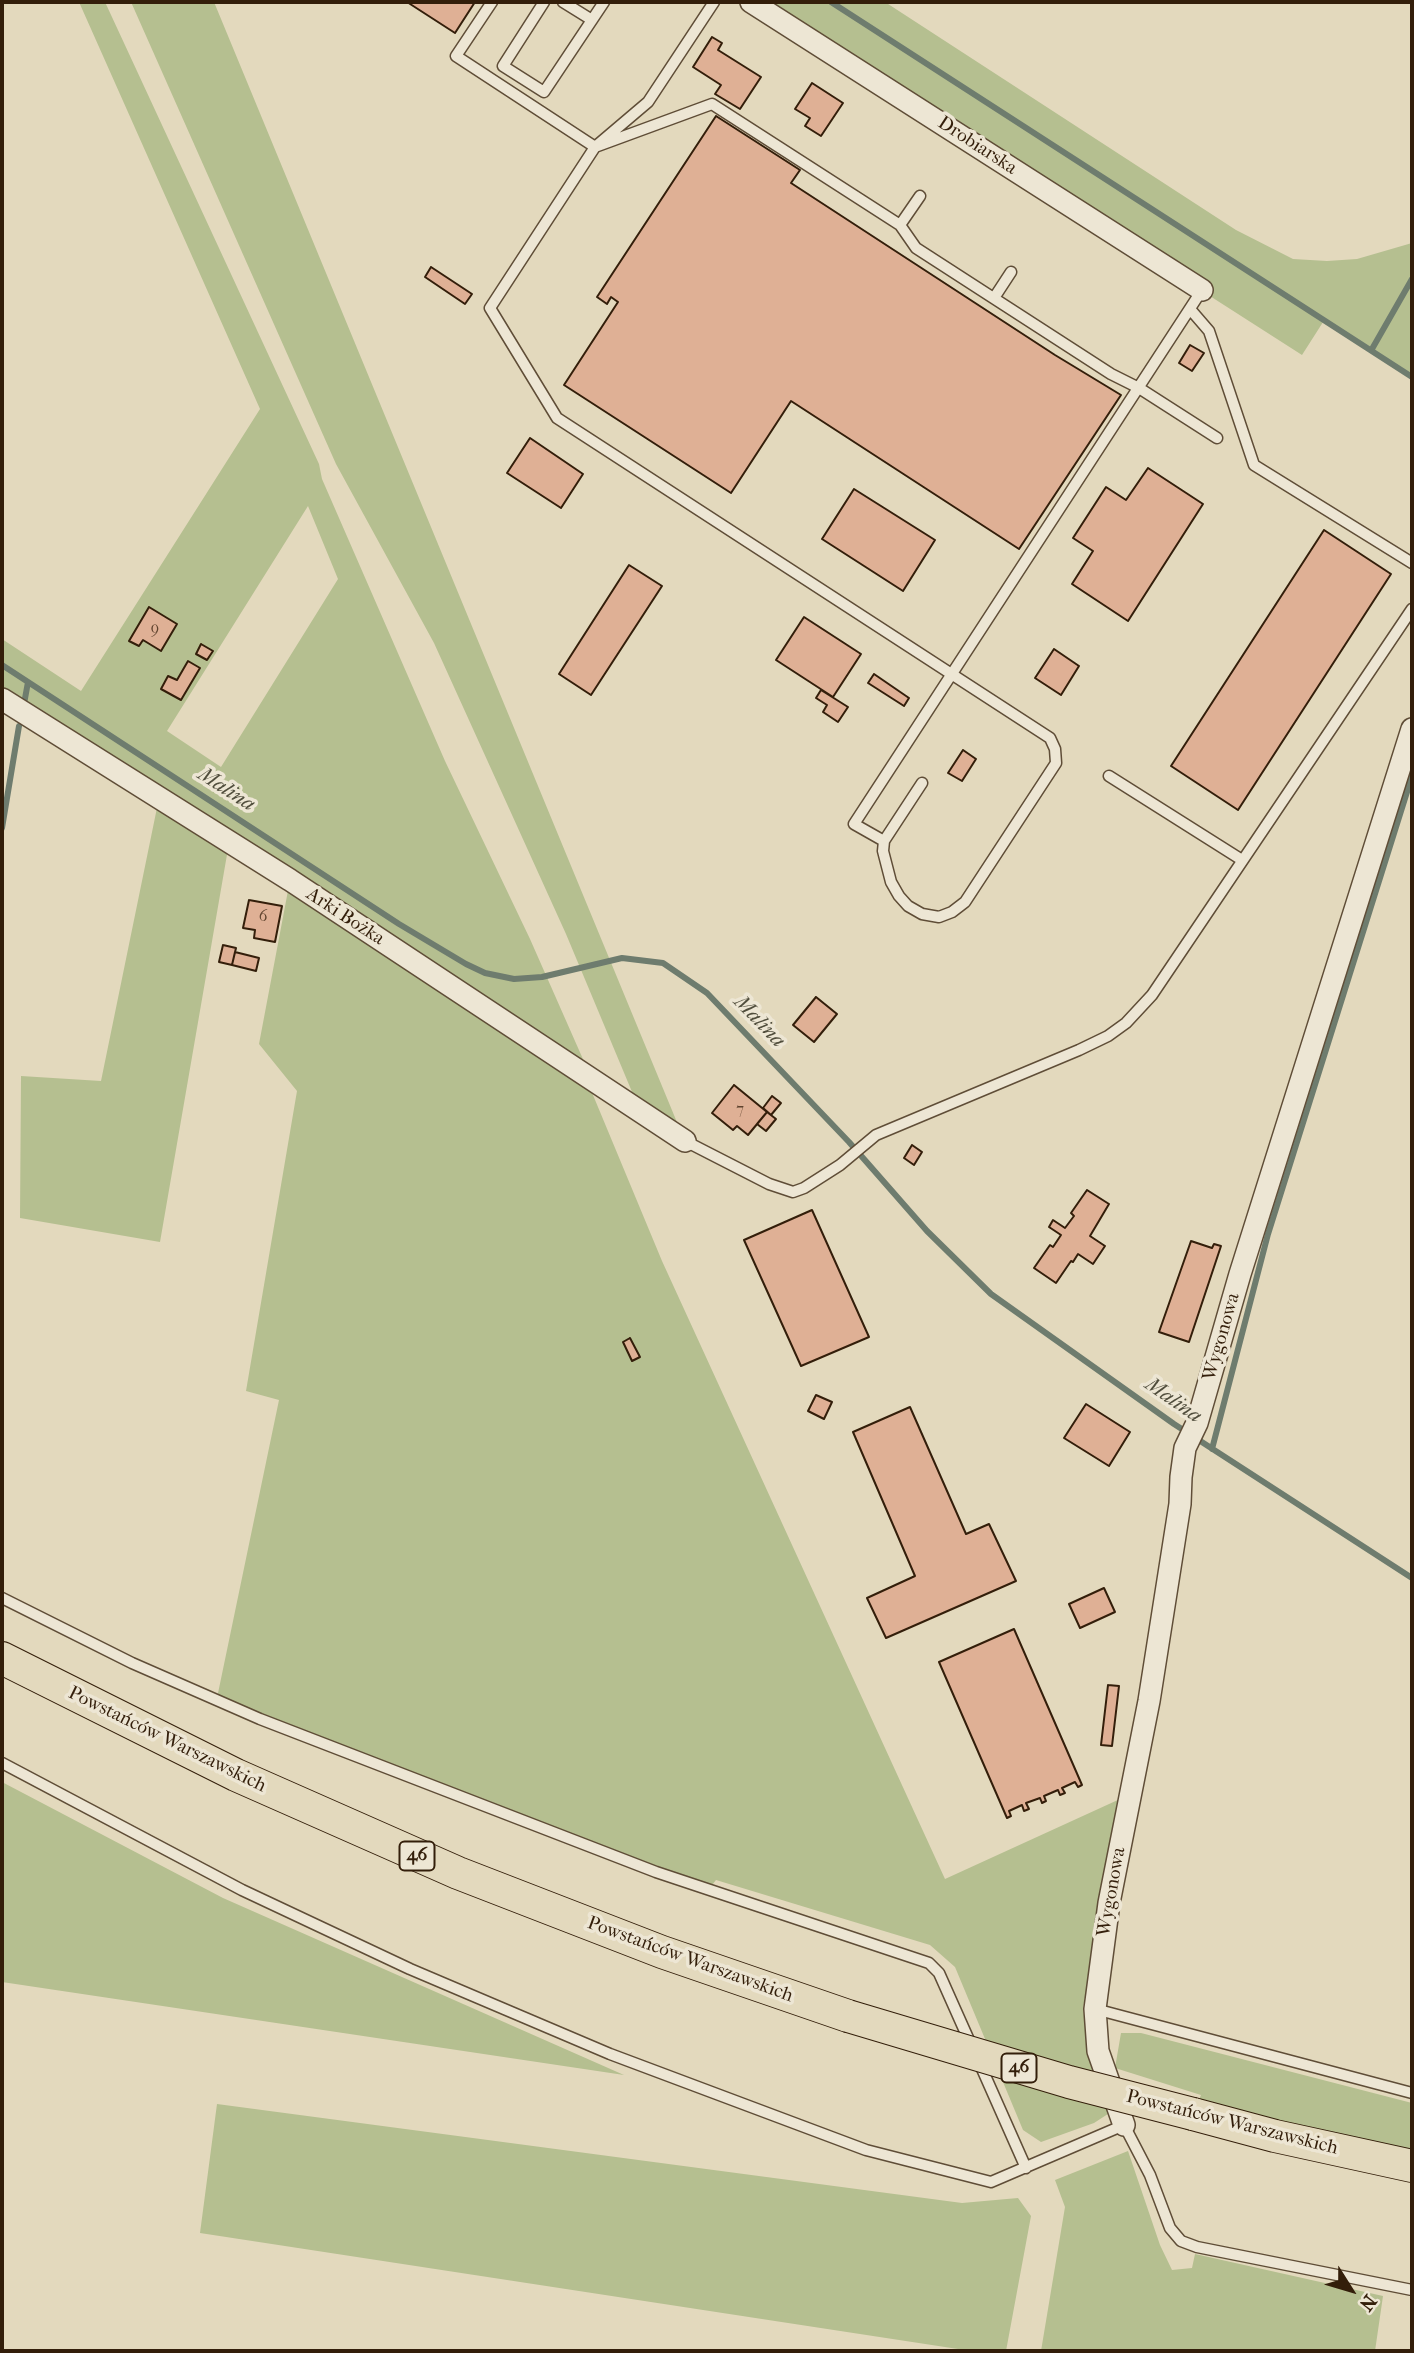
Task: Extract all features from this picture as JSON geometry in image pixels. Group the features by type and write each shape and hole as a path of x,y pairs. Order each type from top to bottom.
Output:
{"main road":[{"name":"Powstańców Warszawskich","path":"2,1658 305,1807 458,1873 662,1952 848,2015 1069,2082 1275,2136 1412,2166"}],"street":[{"name":"Drobiarska","path":"751,2 1202,290"},
{"name":"Arki Bożka","path":"3,705 290,880 600,1082 685,1141"},
{"name":"Wygonowa","path":"1124,2125 1098,2051 1095,2009 1109,1903 1149,1700 1180,1504 1185,1448 1197,1423 1240,1274 1412,729"}],"lane":[{"path":"492,2 456,55 595,147"},
{"path":"544,2 503,66 544,92 604,2"},
{"path":"563,2 592,20"},
{"path":"714,2 648,103 595,147 490,308 556,418 1050,738 1055,749 1056,763 965,902 952,912 939,917 922,914 908,906 891,882 883,851 884,841 922,783"},
{"path":"595,147 712,104 900,225 916,248 1111,374 1139,388 1217,438"},
{"path":"900,225 920,196"},
{"path":"994,298 1011,272"},
{"path":"884,841 854,824 1202,290"},
{"path":"1190,309 1209,331 1254,465 1412,563"},
{"path":"685,1141 769,1184 793,1192 840,1165 876,1135 1079,1051 1126,1023 1152,995 1412,609"},
{"path":"1109,776 1241,860"},
{"path":"2,1598 132,1663 260,1719 656,1872 929,1962 939,1973 1026,2168"},
{"path":"2,1763 254,1896 410,1969 610,2054 866,2150 991,2182 1124,2125 1150,2175 1170,2228 1181,2241 1197,2247 1412,2290"},
{"path":"1095,2009 1412,2093"}],"green space":[{"path":"79,2 105,2 319,464 322,479 445,761 530,939 586,1066 593,1095 662,1261 945,1879 1120,1799 1083,2008 1089,2058 1111,2112 1094,2123 1041,2142 1023,2130 955,1967 930,1945 716,1880 709,1889 217,1698 279,1400 246,1391 297,1091 259,1044 290,880 229,843 160,1242 20,1218 21,1076 101,1081 159,798 5,701 2,716 2,639 81,691 260,409","holes":["308,506 338,579 221,767 167,731"]},
{"path":"131,2 214,2 681,1132 635,1099 566,934 434,643 336,464"},
{"path":"751,2 885,2 1236,230 1293,259 1357,259 1412,243 1412,377 1325,319 1302,355"},
{"path":"2,1782 223,1898 624,2075 2,1982"},
{"path":"1121,2033 1141,2033 1412,2103 1412,2166 1193,2114 1201,2095 1115,2068"},
{"path":"217,2104 962,2203 1018,2198 1031,2216 1006,2351 971,2351 200,2233"},
{"path":"1128,2151 1160,2245 1172,2270 1192,2268 1195,2254 1383,2296 1375,2351 1041,2351 1065,2207 1055,2180"}],"building":[{"path":"407,2 475,2 455,33"},
{"path":"712,37 722,43 718,50 761,77 740,109 715,94 721,85 693,67"},
{"path":"812,83 843,103 821,136 805,126 810,118 795,109"},
{"path":"716,116 800,170 791,183 1121,395 1019,549 791,401 731,493 564,385 618,302 611,297 607,304 597,297"},
{"path":"431,267 472,294 465,304 425,277"},
{"path":"1190,345 1204,353 1192,371 1179,363"},
{"path":"530,438 583,474 561,508 507,473"},
{"path":"1148,468 1203,504 1128,621 1072,584 1093,551 1073,538 1106,487 1126,500"},
{"path":"854,489 935,540 903,591 822,539"},
{"path":"1324,530 1391,574 1238,810 1171,766"},
{"path":"629,565 662,586 591,695 559,674"},
{"path":"149,607 177,624 161,651 143,640 139,646 129,641"},
{"path":"804,617 861,654 833,697 776,660"},
{"path":"201,644 213,651 207,660 196,654"},
{"path":"1054,649 1079,666 1061,695 1035,678"},
{"path":"188,661 200,668 181,700 161,689 168,676 177,680"},
{"path":"874,674 909,698 904,706 868,683"},
{"path":"821,690 848,707 838,722 823,712 827,705 816,698"},
{"path":"963,750 976,759 962,781 948,773"},
{"path":"249,900 282,906 275,942 254,938 255,930 243,928"},
{"path":"223,945 236,948 232,965 219,962"},
{"path":"235,952 259,958 256,971 232,965"},
{"path":"816,997 837,1014 814,1042 793,1025"},
{"path":"734,1085 767,1112 748,1135 737,1126 733,1130 712,1113"},
{"path":"772,1096 781,1103 771,1115 763,1108"},
{"path":"767,1112 776,1119 766,1131 757,1124"},
{"path":"912,1145 922,1152 914,1165 904,1158"},
{"path":"1087,1190 1109,1204 1090,1236 1105,1246 1093,1264 1078,1254 1056,1283 1034,1268 1050,1245 1053,1247 1061,1235 1049,1227 1053,1220 1065,1228 1074,1216 1071,1213"},
{"path":"812,1210 869,1337 801,1366 744,1240"},
{"path":"1191,1241 1212,1248 1214,1244 1221,1246 1189,1342 1159,1332"},
{"path":"630,1338 640,1357 632,1361 623,1342"},
{"path":"816,1395 832,1402 824,1419 808,1411"},
{"path":"1086,1404 1130,1432 1109,1466 1064,1438"},
{"path":"910,1407 966,1534 989,1524 1016,1581 886,1638 867,1598 915,1576 853,1432"},
{"path":"1104,1588 1115,1612 1080,1628 1069,1604"},
{"path":"1014,1629 1082,1785 1078,1787 1075,1782 1062,1788 1065,1793 1060,1795 1058,1790 1044,1796 1046,1801 1042,1803 1040,1798 1026,1803 1029,1809 1024,1811 1022,1805 1009,1811 1011,1816 1007,1818 939,1662"},
{"path":"1108,1685 1119,1686 1112,1746 1101,1745"}],"waterway":[{"path":"831,2 1412,377"},
{"path":"1372,349 1412,279"},
{"name":"Malina","path":"2,665 399,924 485,973 514,979 542,977 622,958 663,963 707,993 849,1142 927,1231 991,1294 1174,1424 1412,1578"},
{"path":"24,704 28,682"},
{"path":"2,828 19,726"},
{"path":"1212,1449 1268,1234 1412,776"}]}
